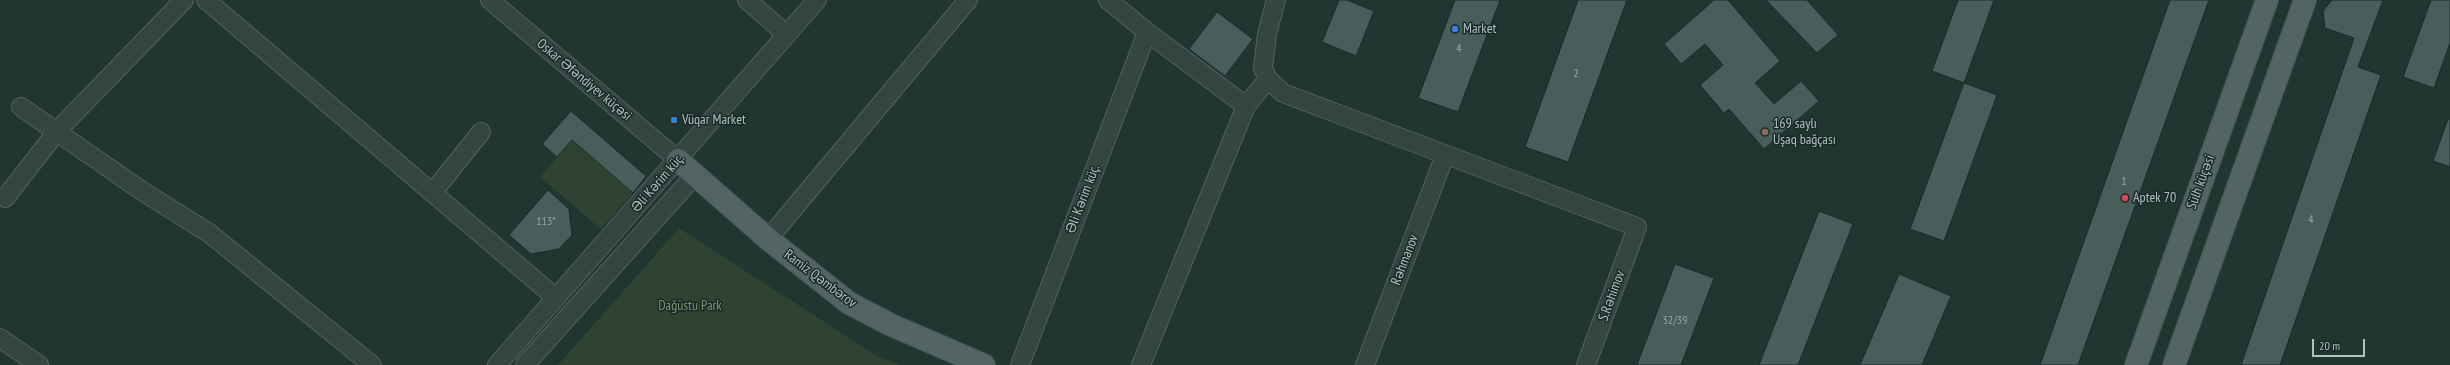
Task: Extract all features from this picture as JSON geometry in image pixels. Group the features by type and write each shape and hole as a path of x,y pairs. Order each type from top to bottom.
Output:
{"main road":[{"name":"Sülh küçəsi","path":"2136,365 2267,0"},
{"path":"2174,365 2305,0"},
{"name":"Ramiz Qəmbərov","path":"678,160 768,239 849,303 891,325 984,365"}],"street":[{"path":"5,198 58,130 184,0"},
{"path":"206,0 556,298"},
{"name":"Oskar Əfəndiyev küçəsi","path":"490,0 678,160"},
{"path":"747,0 787,35"},
{"name":"Əli Kərim küç.","path":"498,365 818,0"},
{"path":"768,239 968,0"},
{"path":"1108,0 1147,32 1246,106"},
{"path":"1276,0 1263,54 1263,68 1268,79 1283,93 1445,154"},
{"name":"Əli Kərim küç.","path":"1020,365 1147,32"},
{"path":"1142,365 1246,106 1268,79"},
{"path":"21,107 58,130 142,191 209,233 372,365"},
{"path":"433,192 481,132"},
{"name":"S.Rəhimov","path":"1445,154 1637,227 1586,365"},
{"name":"Rəhmanov","path":"1365,365 1445,154"},
{"path":"525,365 695,175"},
{"path":"0,338 39,365"}],"green space":[{"path":"572,140 633,193 601,229 540,177"},
{"name":"Dağüstu Park","path":"679,228 877,356 900,365 558,365"}],"building":[{"path":"1339,0 1347,0 1374,11 1356,56 1322,42"},
{"path":"1455,0 1500,0 1458,112 1418,98"},
{"path":"1578,0 1627,0 1568,162 1525,147"},
{"path":"1714,0 1728,0 1780,61 1755,83 1774,104 1801,81 1819,101 1764,149 1729,109 1724,113 1700,85 1723,65 1705,44 1681,64 1664,44"},
{"path":"1766,0 1807,0 1838,35 1817,53"},
{"path":"1958,0 1994,0 1964,83 1932,71"},
{"path":"2170,0 2209,0 2078,365 2040,365"},
{"path":"2332,0 2383,0 2358,67 2381,75 2280,365 2241,365 2354,38 2325,28 2323,11"},
{"path":"2431,0 2450,0 2450,43 2434,88 2403,77"},
{"path":"1217,12 1253,39 1225,76 1189,49"},
{"path":"1964,83 1997,95 1944,241 1910,229"},
{"path":"571,111 646,176 633,193 572,140 557,157 542,144"},
{"path":"2448,119 2450,119 2450,167 2433,161"},
{"path":"548,190 569,209 572,235 559,249 531,254 509,235"},
{"path":"1819,211 1853,224 1798,365 1759,365"},
{"path":"1675,264 1714,278 1681,365 1637,365"},
{"path":"1899,274 1951,296 1922,365 1860,365"}],"place":[{"name":"Market","path":"1455,29"},
{"name":"Vüqar Market","path":"674,120"},
{"name":"169 saylı Uşaq bağçası","path":"1765,132"},
{"name":"Aptek 70","path":"2125,198"}]}
